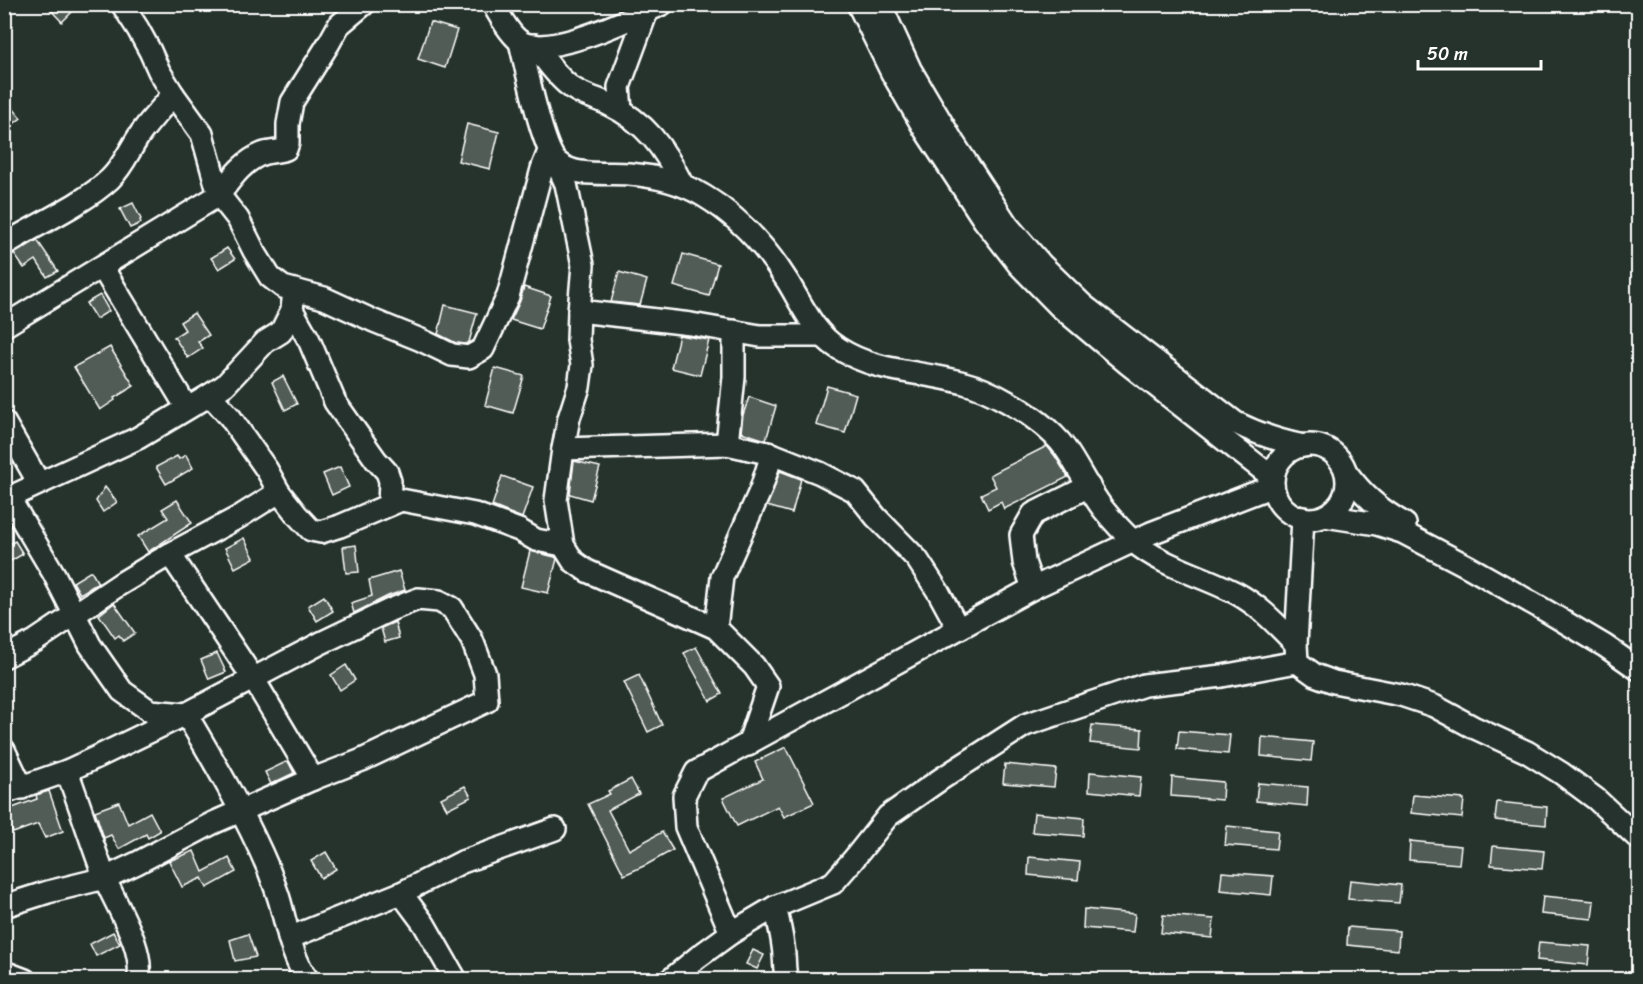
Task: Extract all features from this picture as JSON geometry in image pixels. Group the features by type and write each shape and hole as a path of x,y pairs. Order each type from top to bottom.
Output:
{"street":[{"path":"122,4 173,94 202,134 219,195 238,219 270,277 283,287 293,301 335,402 387,472 390,481 389,505"},
{"path":"4,326 219,195 238,170 252,159 286,149 292,102 339,25 364,4"},
{"path":"494,4 502,22 527,43 566,84 581,94 602,100 621,110 654,137 670,159 682,184"},
{"path":"858,4 892,73 925,130 984,220 1019,265 1059,306 1273,482"},
{"path":"880,4 910,69 1008,226 1041,264 1083,305 1236,423 1282,442 1317,446 1330,451 1340,460 1359,490 1383,511 1531,589 1638,655"},
{"path":"527,43 549,46 582,38 652,7"},
{"path":"621,110 619,87 652,7"},
{"path":"527,43 541,125 552,156 566,183 583,265 578,340 582,365 579,387 562,449 556,500 563,545 573,561 587,571 716,628 754,666 768,686 748,745"},
{"path":"4,245 93,192 111,178 143,130 173,94"},
{"path":"293,301 324,298 421,339 452,355 470,357 483,349 508,296 542,169 552,156"},
{"path":"552,156 563,166 577,171 647,176 682,184 703,195 744,225 764,247 822,336 839,349 874,365 901,372 963,382 984,389 1012,403 1038,421 1064,446 1104,509 1133,541 1149,554 1238,593 1262,610 1315,675 1334,682 1401,695 1434,706 1527,752 1596,799 1638,838"},
{"path":"102,267 187,408"},
{"path":"186,714 150,711 122,691 90,645 54,574 7,499 138,438 225,385 265,342 281,332 293,301"},
{"path":"579,311 692,324 760,336 822,336"},
{"path":"727,444 734,377 734,331"},
{"path":"210,395 230,417 267,470 279,492 311,530 321,532 340,526 401,500 475,514 519,530 536,540 563,545"},
{"path":"4,422 39,483"},
{"path":"562,449 727,444 771,454 820,473 855,491 876,517 917,559 958,628"},
{"path":"1304,446 1289,452 1278,463 1273,482 1276,497 1290,513 1312,519 1325,516 1336,509 1344,498 1347,485 1346,472"},
{"path":"716,628 722,577 761,489 771,454"},
{"path":"730,933 686,827 684,796 696,772 1033,588 1133,541 1273,482"},
{"path":"1033,588 1024,562 1021,535 1033,514 1089,486"},
{"path":"4,657 35,641 120,584 170,554 239,517 279,492"},
{"path":"1325,516 1377,524 1402,532 1548,612 1638,669"},
{"path":"1296,653 1303,518"},
{"path":"170,554 253,678 313,780"},
{"path":"4,750 13,790 67,771 186,714 381,614 418,599 439,601 452,608 472,640 485,674 488,701 373,755 213,823 137,864 105,878 4,906"},
{"path":"670,980 730,933 775,907 833,883 854,861 888,816 941,779 1025,726 1144,685 1222,676 1296,653"},
{"path":"186,714 268,868 300,977"},
{"path":"67,771 105,878 139,958 138,980"},
{"path":"290,938 401,893 462,862 555,829"},
{"path":"401,893 424,924 456,980"},
{"path":"775,907 782,932 784,970 787,980"},
{"path":"4,972 25,980"}],"building":[{"path":"45,4 80,4 62,22"},
{"path":"430,22 457,30 445,68 418,59"},
{"path":"4,97 21,118 4,131"},
{"path":"467,124 499,132 490,169 458,161"},
{"path":"133,203 141,223 130,228 120,209"},
{"path":"37,240 58,271 47,277 36,260 24,268 14,254"},
{"path":"227,248 235,259 219,269 211,258"},
{"path":"683,254 718,264 709,296 674,286"},
{"path":"619,272 647,280 640,305 611,302"},
{"path":"524,287 551,296 540,329 511,320"},
{"path":"100,295 109,311 96,319 86,303"},
{"path":"445,305 477,313 469,342 466,344 456,343 438,334"},
{"path":"194,313 209,335 198,342 203,348 188,358 174,337 185,330 180,322"},
{"path":"679,335 709,340 700,375 671,368"},
{"path":"110,347 134,386 100,410 74,367"},
{"path":"495,368 524,376 513,413 485,405"},
{"path":"283,376 297,404 285,410 272,382"},
{"path":"827,386 856,394 845,433 816,425"},
{"path":"749,397 776,406 766,440 741,432 743,415"},
{"path":"1047,446 1068,477 1004,509 1001,502 988,509 981,494 996,487 990,475"},
{"path":"186,455 193,468 166,484 156,467 177,456 179,459"},
{"path":"574,461 600,467 591,500 570,494"},
{"path":"340,467 349,487 332,495 323,474"},
{"path":"780,471 801,479 792,513 767,506"},
{"path":"502,476 533,487 522,518 492,506"},
{"path":"105,487 117,502 103,512 96,501"},
{"path":"177,500 192,523 148,552 138,536 168,518 162,509"},
{"path":"244,538 254,558 235,568 225,548"},
{"path":"15,541 23,554 4,565 4,547"},
{"path":"356,545 359,572 346,573 343,547"},
{"path":"530,551 557,559 548,593 521,587"},
{"path":"91,571 98,583 80,594 73,582"},
{"path":"399,571 405,590 354,613 351,603 372,596 369,580"},
{"path":"324,596 333,611 317,621 308,606"},
{"path":"114,603 135,633 123,641 119,635 115,638 99,615"},
{"path":"395,622 399,638 385,642 381,628"},
{"path":"696,647 722,694 710,701 684,653"},
{"path":"217,653 226,672 209,679 201,660"},
{"path":"346,665 355,680 340,690 331,675"},
{"path":"639,675 662,725 648,732 624,682"},
{"path":"1092,725 1142,729 1141,748 1090,743"},
{"path":"1179,731 1230,735 1228,754 1177,749"},
{"path":"1262,737 1313,742 1311,761 1261,756"},
{"path":"786,747 814,803 784,817 778,806 737,826 723,798 763,779 755,762"},
{"path":"288,761 294,773 271,784 265,772"},
{"path":"1005,764 1056,769 1054,787 1003,783"},
{"path":"1090,772 1141,777 1139,796 1089,791"},
{"path":"1172,777 1223,782 1222,800 1171,796"},
{"path":"631,779 639,794 608,810 629,850 662,832 673,850 624,875 588,804 610,794 608,791"},
{"path":"1258,783 1308,787 1307,806 1256,801"},
{"path":"465,786 471,797 447,809 441,798"},
{"path":"49,791 63,831 45,838 38,824 13,833 4,811 37,799 36,795"},
{"path":"1413,795 1464,799 1462,818 1411,813"},
{"path":"119,802 128,824 150,812 160,831 148,838 146,834 119,849 111,835 104,838 95,811"},
{"path":"1497,802 1547,807 1546,825 1495,820"},
{"path":"1034,813 1084,818 1083,836 1032,832"},
{"path":"1227,826 1278,831 1276,849 1225,845"},
{"path":"1410,841 1461,846 1459,864 1409,860"},
{"path":"1493,846 1544,851 1542,869 1491,865"},
{"path":"194,851 203,872 229,858 236,872 207,888 202,878 182,887 169,861"},
{"path":"326,852 336,869 321,878 311,861"},
{"path":"1029,857 1080,862 1078,880 1028,875"},
{"path":"1222,872 1273,876 1271,895 1220,890"},
{"path":"1350,880 1401,885 1399,903 1348,899"},
{"path":"1543,896 1594,901 1592,919 1541,914"},
{"path":"1084,909 1135,914 1133,932 1083,928"},
{"path":"1163,915 1214,919 1212,938 1161,933"},
{"path":"1348,927 1399,931 1398,950 1347,945"},
{"path":"113,932 120,944 96,956 90,944"},
{"path":"248,934 256,957 235,961 230,940"},
{"path":"1539,942 1590,946 1588,965 1537,960"},
{"path":"753,950 764,955 757,969 746,964"}]}
